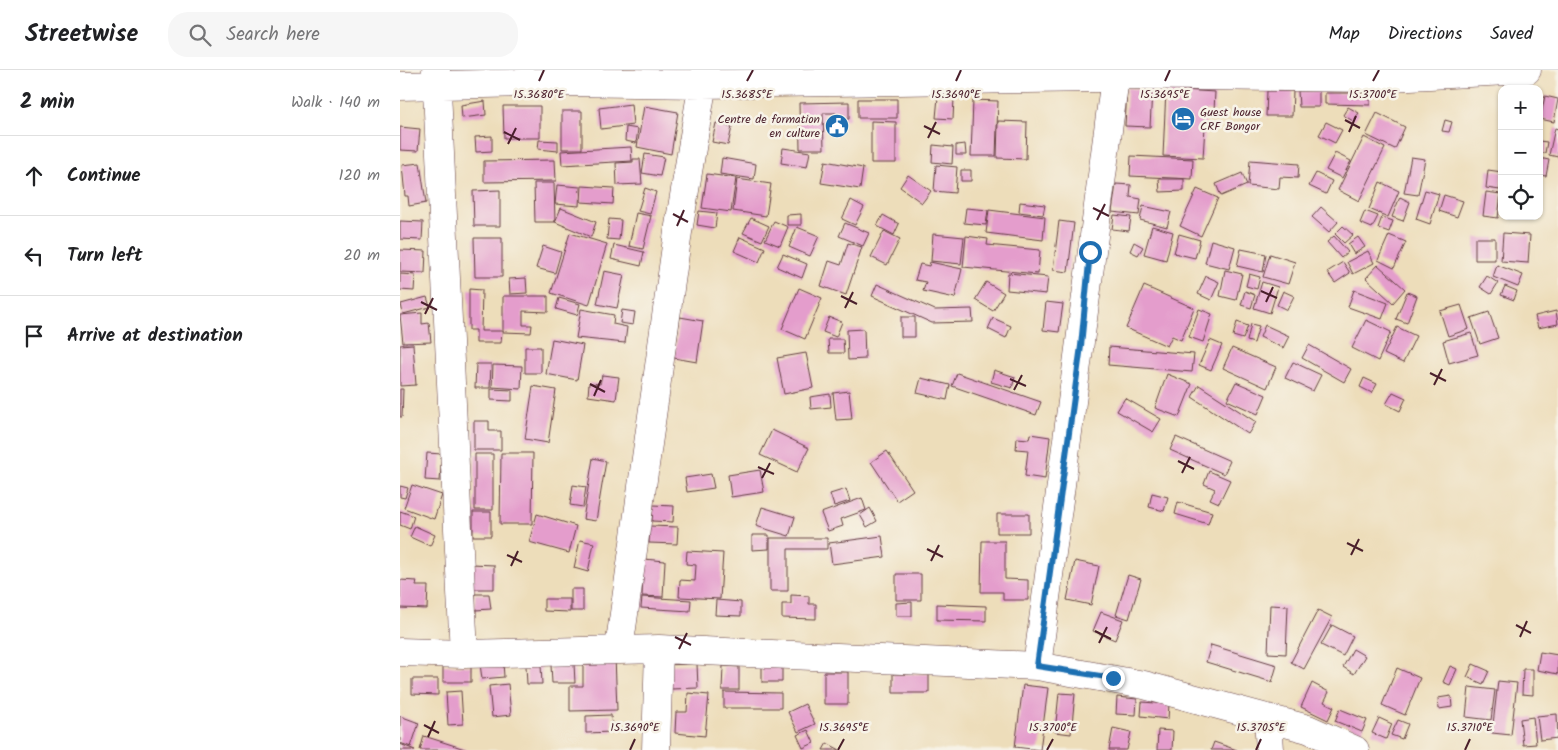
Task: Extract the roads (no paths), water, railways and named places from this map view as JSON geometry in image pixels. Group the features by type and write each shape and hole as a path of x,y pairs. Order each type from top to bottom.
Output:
{"street":[{"path":"400,86 436,78 566,76 1098,78 1116,72 1371,78 1527,70"},
{"path":"1037,666 1081,346 1090,252 1116,72"},
{"path":"619,648 678,232 703,77"},
{"path":"436,78 464,654"},
{"path":"400,652 464,654 619,648 1037,666 1137,683 1308,729 1355,750"},
{"path":"656,750 659,649"},
{"path":"1268,718 1270,750"}],"place":[{"name":"Guest house CRF Bongor","path":"1183,119"},
{"name":"Centre de formation en culture","path":"837,126"}]}
